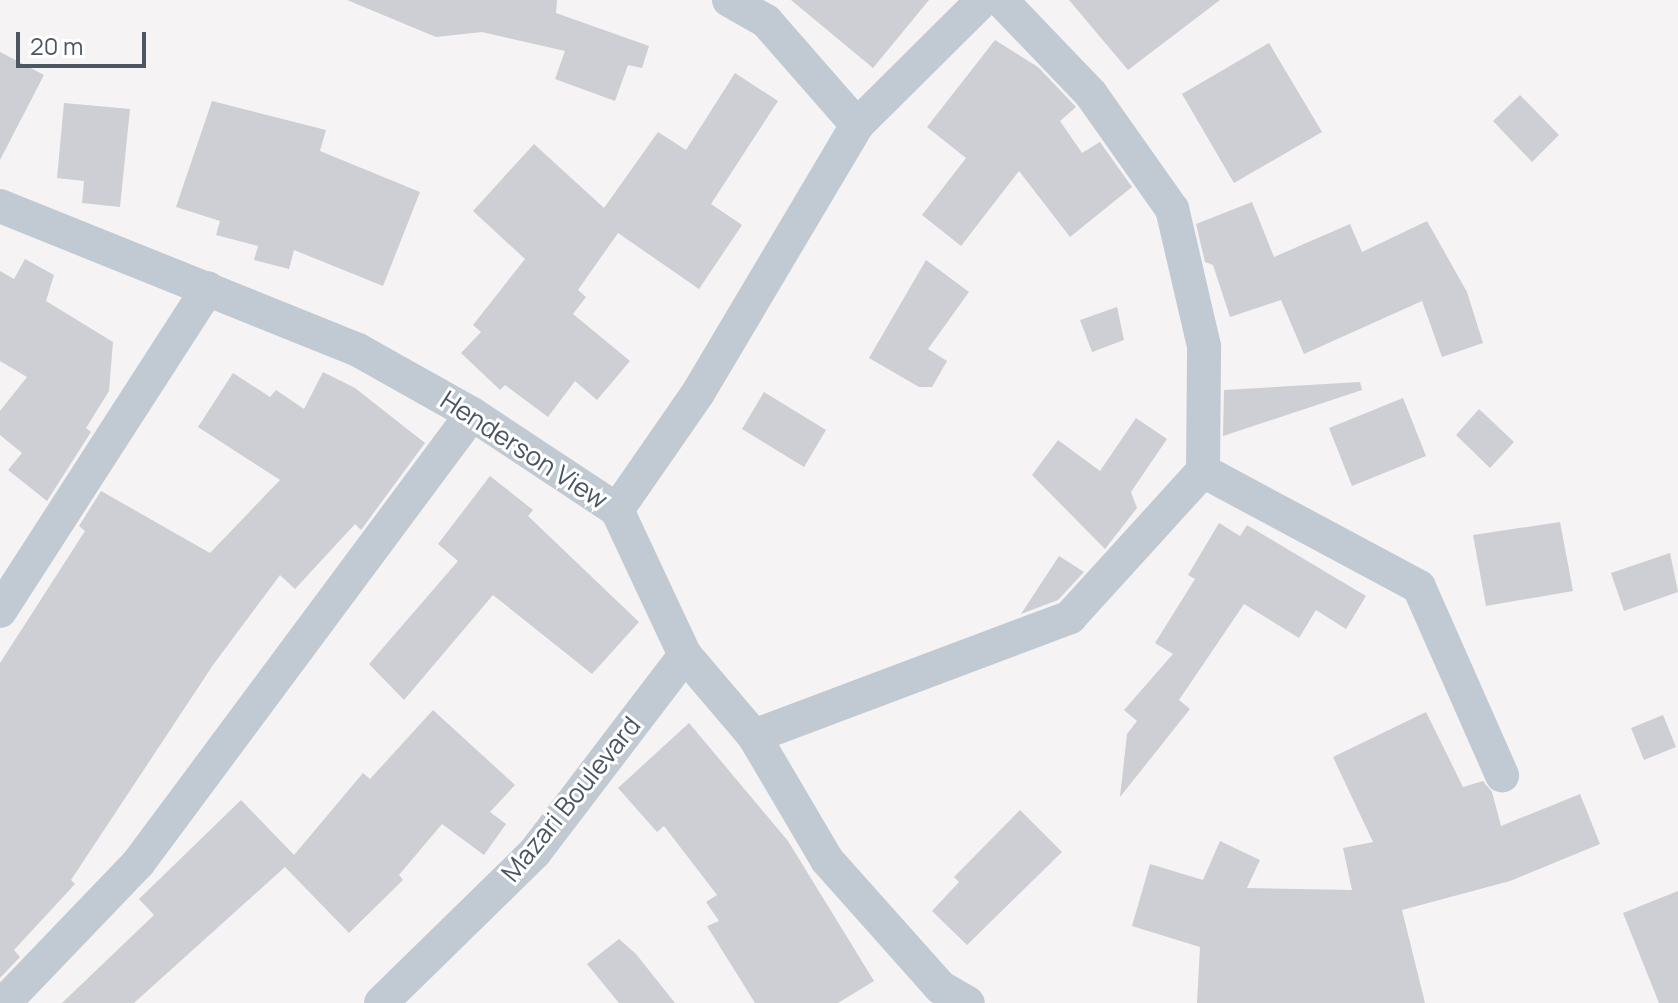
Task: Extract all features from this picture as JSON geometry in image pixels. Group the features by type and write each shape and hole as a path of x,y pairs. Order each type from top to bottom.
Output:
{"street":[{"path":"729,0 766,21 857,125"},
{"path":"617,510 698,393 857,125 983,0"},
{"path":"754,736 1070,617 1203,471 1204,346 1172,209 1091,94 1001,0"},
{"name":"Henderson View","path":"0,206 358,350 472,414 617,510 685,655 754,736 827,860 940,987 968,1003"},
{"path":"0,611 208,288"},
{"path":"4,1003 139,862 472,414"},
{"path":"1203,471 1419,587 1502,775"},
{"name":"Mazari Boulevard","path":"381,1003 535,852 685,655"}],"building":[{"path":"347,0 557,0 556,13 649,46 642,68 628,65 615,101 555,79 565,51 482,32 436,37"},
{"path":"791,0 929,0 873,68"},
{"path":"1069,0 1220,0 1128,70"},
{"path":"995,40 1038,67 1076,107 1060,121 1082,153 1100,142 1132,187 1070,237 1019,171 961,246 922,215 966,158 927,127"},
{"path":"1269,43 1322,132 1234,183 1182,94"},
{"path":"0,52 44,75 0,160"},
{"path":"735,73 778,101 711,204 742,225 699,289 618,233 578,290 586,297 573,314 630,361 597,400 575,381 548,417 505,385 500,390 461,353 481,332 473,325 525,259 473,211 534,144 604,208 658,132 686,150"},
{"path":"1520,95 1559,135 1532,162 1493,121"},
{"path":"212,101 326,130 320,151 420,192 383,286 294,250 289,269 254,260 258,246 216,235 220,221 176,207"},
{"path":"64,103 130,109 120,207 82,203 84,181 57,178"},
{"path":"1252,202 1274,257 1350,224 1362,252 1427,221 1467,292 1483,343 1442,357 1422,301 1304,354 1281,300 1230,317 1213,265 1205,262 1196,224"},
{"path":"25,259 54,275 46,301 113,342 109,391 86,428 91,432 47,501 8,470 22,453 0,435 0,411 27,377 0,361 0,271 14,279"},
{"path":"926,260 969,292 928,349 947,361 932,387 919,387 869,358"},
{"path":"1117,307 1124,340 1092,352 1080,320"},
{"path":"323,372 355,388 425,443 361,530 355,524 295,589 280,575 213,665 71,880 75,884 14,950 20,957 0,978 0,663 85,531 79,526 101,491 210,553 280,480 198,427 233,373 270,397 276,390 304,409"},
{"path":"1360,382 1362,390 1223,436 1224,390"},
{"path":"764,392 826,430 804,467 742,429"},
{"path":"1403,398 1426,456 1352,486 1329,428"},
{"path":"1479,409 1514,442 1490,468 1456,435"},
{"path":"1136,418 1167,439 1131,492 1137,508 1105,549 1032,475 1058,440 1100,471"},
{"path":"490,476 533,510 528,516 639,622 592,674 493,595 404,700 369,664 458,561 438,544"},
{"path":"1560,522 1573,591 1486,606 1473,535"},
{"path":"1219,523 1240,536 1247,525 1366,596 1346,629 1316,610 1299,638 1244,604 1179,700 1190,709 1120,797 1127,734 1137,721 1124,710 1173,654 1155,643 1195,579 1188,575"},
{"path":"1670,553 1678,592 1624,611 1611,573"},
{"path":"1059,556 1084,572 1058,600 1021,614"},
{"path":"433,710 515,785 490,812 506,824 484,855 442,824 399,875 403,880 349,933 285,867 134,1003 62,1003 154,915 139,899 241,800 294,855 363,773 370,779"},
{"path":"1426,712 1463,787 1483,781 1492,792 1501,826 1580,794 1600,844 1510,881 1402,910 1425,1003 1197,1003 1200,947 1132,926 1150,864 1203,880 1220,841 1260,860 1247,888 1352,890 1343,848 1373,842 1333,757"},
{"path":"1663,715 1676,747 1644,760 1631,728"},
{"path":"689,723 788,841 874,981 838,1003 755,1003 707,926 719,921 706,902 717,895 664,826 657,832 618,788"},
{"path":"1020,810 1062,852 967,945 932,911 959,882 954,877"},
{"path":"1678,891 1678,1003 1659,1003 1623,913"},
{"path":"619,939 636,954 675,1003 619,1003 587,964"}]}
